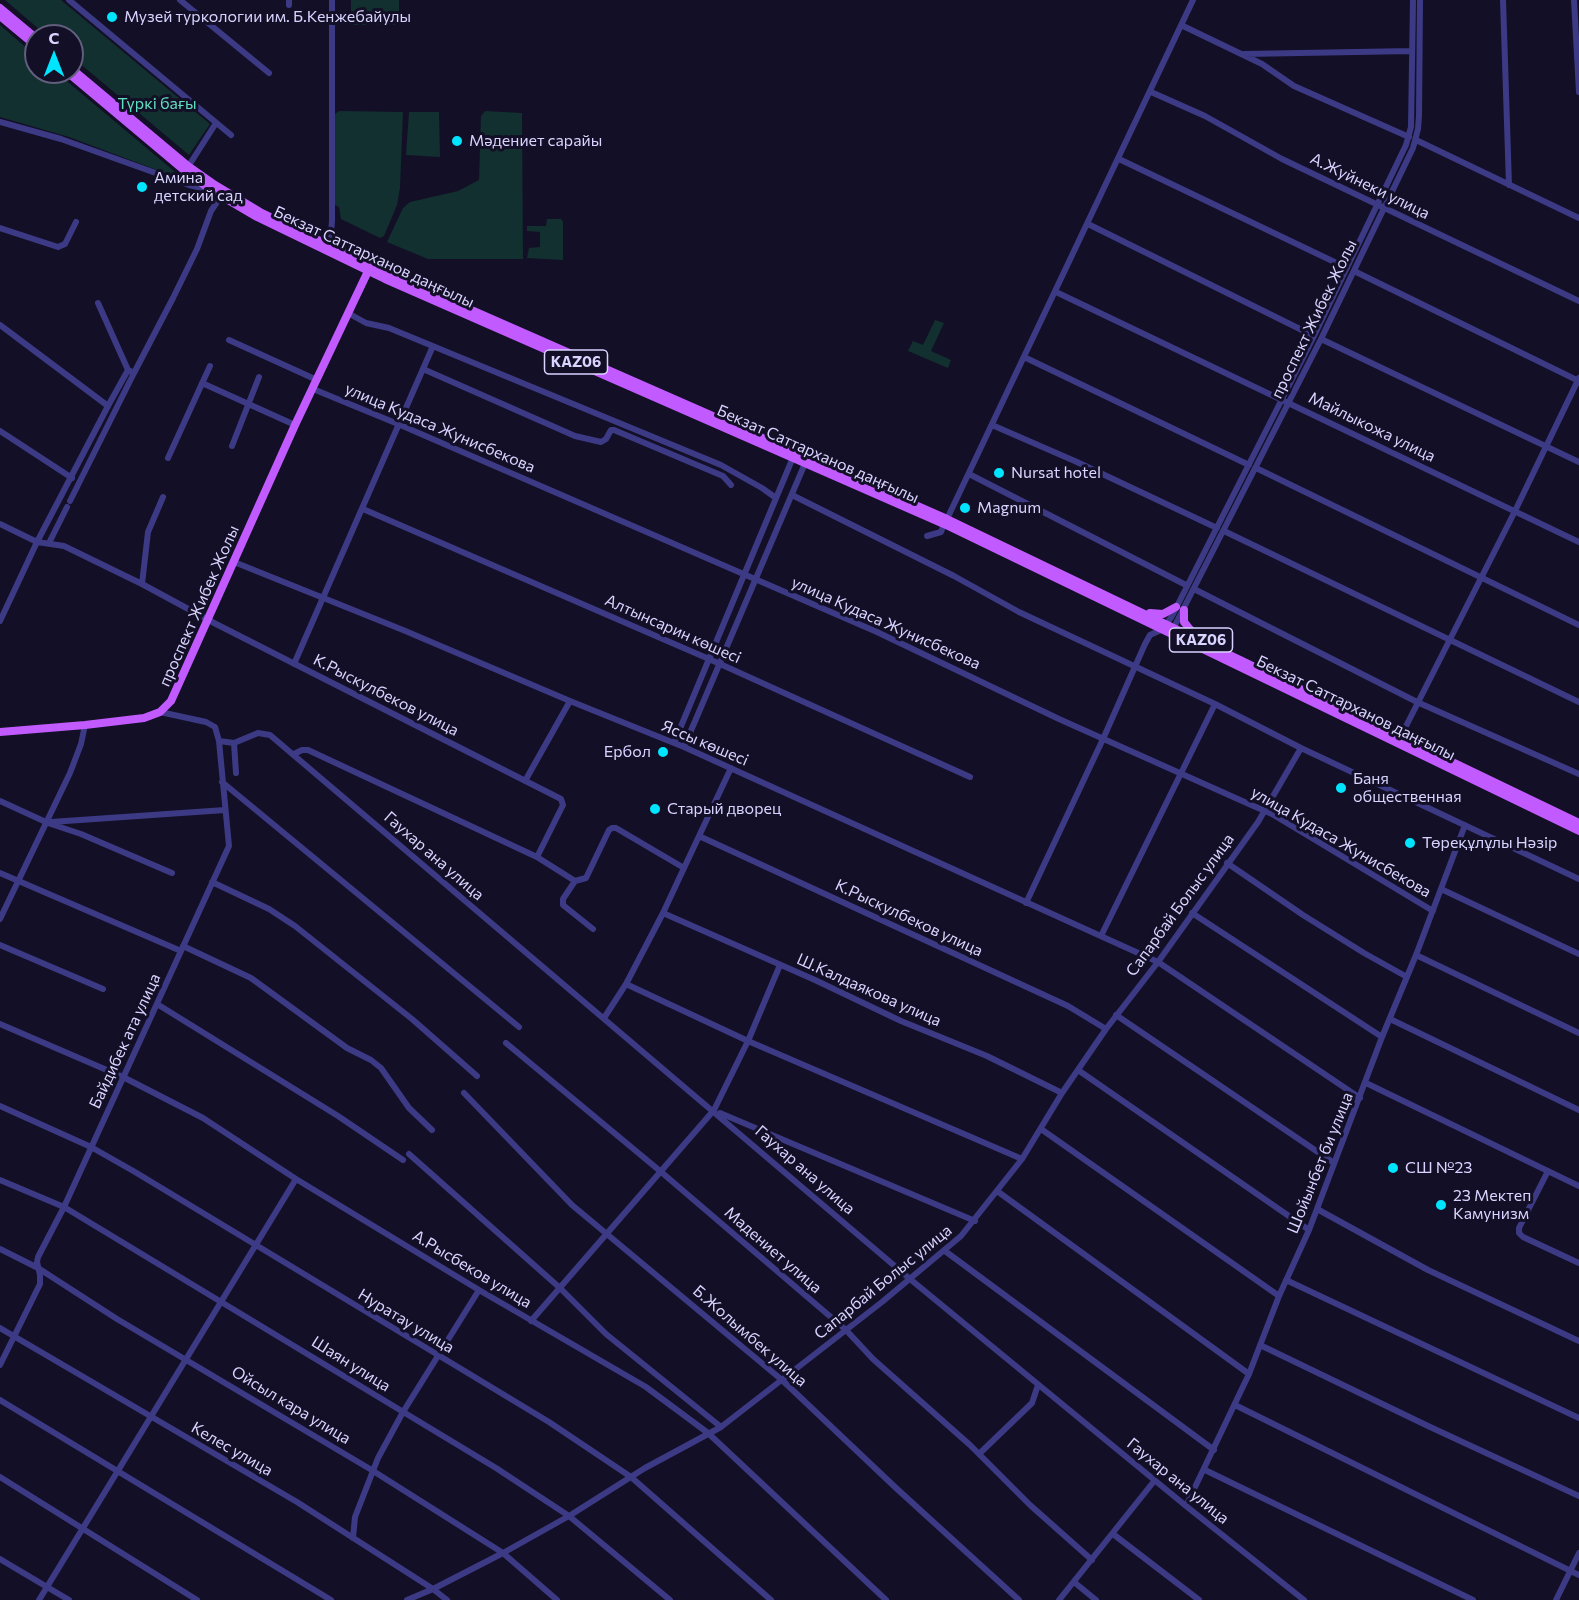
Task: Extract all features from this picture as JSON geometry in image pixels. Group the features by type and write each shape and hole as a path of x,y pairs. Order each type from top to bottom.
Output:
{"main road":[{"path":"0,8 24,29"},
{"path":"0,16 24,36"},
{"name":"Бекзат Саттарханов даңғылы","path":"84,79 211,190 257,217 946,522 1142,612 1166,629"},
{"name":"Бекзат Саттарханов даңғылы","path":"82,84 187,169 252,207 330,245 369,268"},
{"name":"проспект Жибек Жолы","path":"160,712 171,701 295,425 369,268"},
{"name":"Бекзат Саттарханов даңғылы","path":"946,522 1166,629 1205,645 1579,831"},
{"path":"1142,612 1163,614 1180,608 1185,625 1205,645"},
{"path":"0,732 144,718 160,712"},
{"name":"Бекзат Саттарханов даңғылы","path":"1441,761 1579,823"}],"street":[{"path":"69,0 231,135"},
{"path":"180,0 269,73"},
{"path":"330,245 332,221 332,0"},
{"path":"927,536 941,532 946,522 1193,0"},
{"name":"проспект Жибек Жолы","path":"1412,139 1413,0"},
{"name":"проспект Жибек Жолы","path":"1026,903 1103,739 1149,634 1166,629 1194,589 1220,529 1354,271 1412,139 1419,116 1420,0"},
{"path":"1503,0 1509,185"},
{"path":"1574,0 1579,92"},
{"path":"1181,25 1262,64 1294,86 1579,218"},
{"path":"1240,54 1412,51"},
{"name":"А.Жуйнеки улица","path":"1151,92 1205,116 1282,159 1579,301"},
{"path":"0,122 61,139 189,185 211,190"},
{"path":"179,181 216,123"},
{"path":"1119,159 1347,268"},
{"path":"49,543 131,372 173,298 221,196"},
{"name":"проспект Жибек Жолы","path":"1318,337 1347,268 1381,206"},
{"path":"0,228 58,247 65,244 76,222"},
{"path":"1088,224 1579,462"},
{"path":"1354,271 1579,380 1399,740"},
{"name":"Майлыкожа улица","path":"1056,292 1579,542"},
{"path":"98,303 131,372"},
{"path":"348,314 366,323 389,328 721,465 776,498"},
{"path":"0,325 108,406"},
{"path":"229,340 317,380"},
{"path":"294,664 433,346"},
{"path":"1024,357 1579,625"},
{"path":"168,458 210,366"},
{"path":"423,369 575,436 601,442 606,439 611,430 614,430 723,476 731,485"},
{"path":"0,621 108,406 131,372"},
{"path":"232,446 259,377"},
{"path":"202,383 295,425"},
{"name":"улица Кудаса Жунисбекова","path":"313,389 877,632 1103,739 1264,811 1433,911"},
{"path":"992,425 1220,529 1579,702"},
{"path":"0,432 72,478"},
{"path":"674,743 795,454"},
{"path":"684,747 807,460"},
{"path":"969,474 1186,585"},
{"path":"792,495 954,576 1019,612 1579,879"},
{"path":"142,584 148,532 163,497"},
{"name":"Алтынсарин көшесі","path":"363,509 709,659 970,777"},
{"name":"К.Рыскулбеков улица","path":"0,524 38,542 64,546 142,584 563,802 537,857"},
{"name":"проспект Жибек Жолы","path":"1180,608 1186,585 1220,529"},
{"name":"Яссы көшесі","path":"234,562 684,747 1158,962 1360,1098"},
{"path":"1194,589 1417,702 1579,774"},
{"path":"525,781 570,701"},
{"path":"1101,936 1215,704"},
{"path":"160,712 206,722 215,727 219,741 234,744 236,773"},
{"path":"0,919 48,823 74,764 81,744 84,725"},
{"name":"Гаухар ана улица","path":"234,744 258,734 267,734 294,754 910,1279 1186,1506 1301,1598 1309,1600"},
{"name":"Байдибек ата улица","path":"0,1365 40,1284 38,1257 64,1207 229,846 219,741"},
{"name":"Сапарбай Болыс улица","path":"406,1600 434,1589 569,1516 631,1477 721,1426 945,1251 975,1221 1022,1159 1062,1093 1106,1029 1158,962 1264,811 1301,748"},
{"path":"294,754 308,750 537,857 575,881"},
{"path":"604,1018 626,984 663,914 731,768"},
{"path":"222,782 519,1027"},
{"path":"0,801 172,873"},
{"path":"48,823 225,810"},
{"name":"Шойынбет би улица","path":"1186,1506 1249,1374 1279,1296 1309,1230 1465,825"},
{"path":"593,929 564,905 563,899 575,881 586,878 609,830 616,828 684,868"},
{"name":"К.Рыскулбеков улица","path":"699,836 1068,1006 1106,1029"},
{"path":"1227,863 1364,953 1407,977"},
{"path":"0,873 251,978 346,1047 381,1068 409,1108 432,1130"},
{"path":"212,882 269,909 295,926 412,1019 477,1076"},
{"path":"1442,889 1579,954"},
{"path":"1192,913 1382,1038"},
{"name":"Ш.Калдаякова улица","path":"663,914 815,980 901,1021 987,1056 1062,1093"},
{"path":"0,945 103,989"},
{"path":"1416,955 1579,1033"},
{"path":"531,1321 714,1110 748,1041 780,965"},
{"path":"626,984 748,1041 1022,1159"},
{"path":"157,1004 338,1116 403,1160"},
{"path":"1116,1015 1334,1163"},
{"path":"1390,1019 1579,1110"},
{"name":"А.Рысбеков улица","path":"0,1024 123,1077 203,1118 296,1179 531,1321 646,1387 708,1433 886,1600"},
{"name":"Мадениет улица","path":"506,1043 846,1330 873,1359 1092,1560"},
{"path":"1078,1070 1309,1230"},
{"path":"1366,1083 1579,1186"},
{"name":"Б.Жолымбек улица","path":"464,1094 572,1205 782,1380 1019,1600"},
{"name":"Нуратау улица","path":"0,1106 91,1147 135,1172 549,1422 631,1477 771,1600"},
{"path":"714,1110 975,1221"},
{"path":"1041,1129 1279,1296"},
{"path":"409,1154 560,1288 606,1334 721,1426"},
{"path":"1548,1171 1519,1228 1520,1233 1523,1237 1579,1263"},
{"name":"Шаян улица","path":"0,1179 64,1207 496,1468 569,1516 670,1600"},
{"path":"39,1600 296,1179"},
{"path":"997,1191 1249,1374"},
{"path":"1317,1209 1428,1270 1579,1341"},
{"name":"Ойсыл кара улица","path":"0,1249 38,1268 117,1319 373,1470 502,1552 557,1600"},
{"path":"945,1251 1214,1450"},
{"path":"1286,1280 1579,1418"},
{"path":"353,1538 355,1517 381,1450 479,1290"},
{"name":"Келес улица","path":"0,1328 297,1502 434,1589 447,1600"},
{"path":"1260,1344 1579,1496"},
{"path":"979,1454 1032,1403 1038,1385"},
{"path":"0,1400 331,1600"},
{"path":"1235,1405 1579,1575"},
{"path":"1204,1470 1473,1600"},
{"path":"0,1477 197,1600"},
{"path":"1059,1600 1155,1480"},
{"path":"1113,1534 1199,1600"},
{"path":"1556,1600 1579,1553"},
{"path":"0,1559 69,1600"},
{"path":"1074,1582 1096,1600"},
{"path":"544,1600 549,1593"}],"green space":[{"name":"Түркі бағы","path":"5,0 61,0 210,124 189,155 84,67 84,24 33,24"},
{"path":"351,0 399,0 399,25 351,25"},
{"path":"0,25 24,46 24,84 70,84 175,172 173,176 69,137 0,117"},
{"path":"339,111 403,112 400,188 397,205 384,236 380,238 341,219 339,207 335,205 335,114"},
{"path":"485,111 522,113 523,259 428,259 387,242 403,208 410,202 458,191 479,180 481,116"},
{"path":"409,112 439,112 440,157 406,155"},
{"path":"547,219 561,219 563,222 563,260 527,258 529,248 540,247 540,232 527,231 527,226 546,226"},
{"path":"935,320 944,323 931,351 951,360 948,368 908,351 913,341 923,345"}],"place":[{"name":"Музей туркологии им. Б.Кенжебайулы","path":"112,17"},
{"name":"Мәдениет сарайы","path":"457,141"},
{"name":"Амина детский сад","path":"142,187"},
{"name":"Nursat hotel","path":"999,473"},
{"name":"Magnum","path":"965,508"},
{"name":"Ербол","path":"663,752"},
{"name":"Баня общественная","path":"1341,788"},
{"name":"Старый дворец","path":"655,809"},
{"name":"Төреқұлұлы Нәзір","path":"1410,843"},
{"name":"СШ №23","path":"1393,1168"},
{"name":"23 Мектеп Камунизм","path":"1441,1205"}]}
